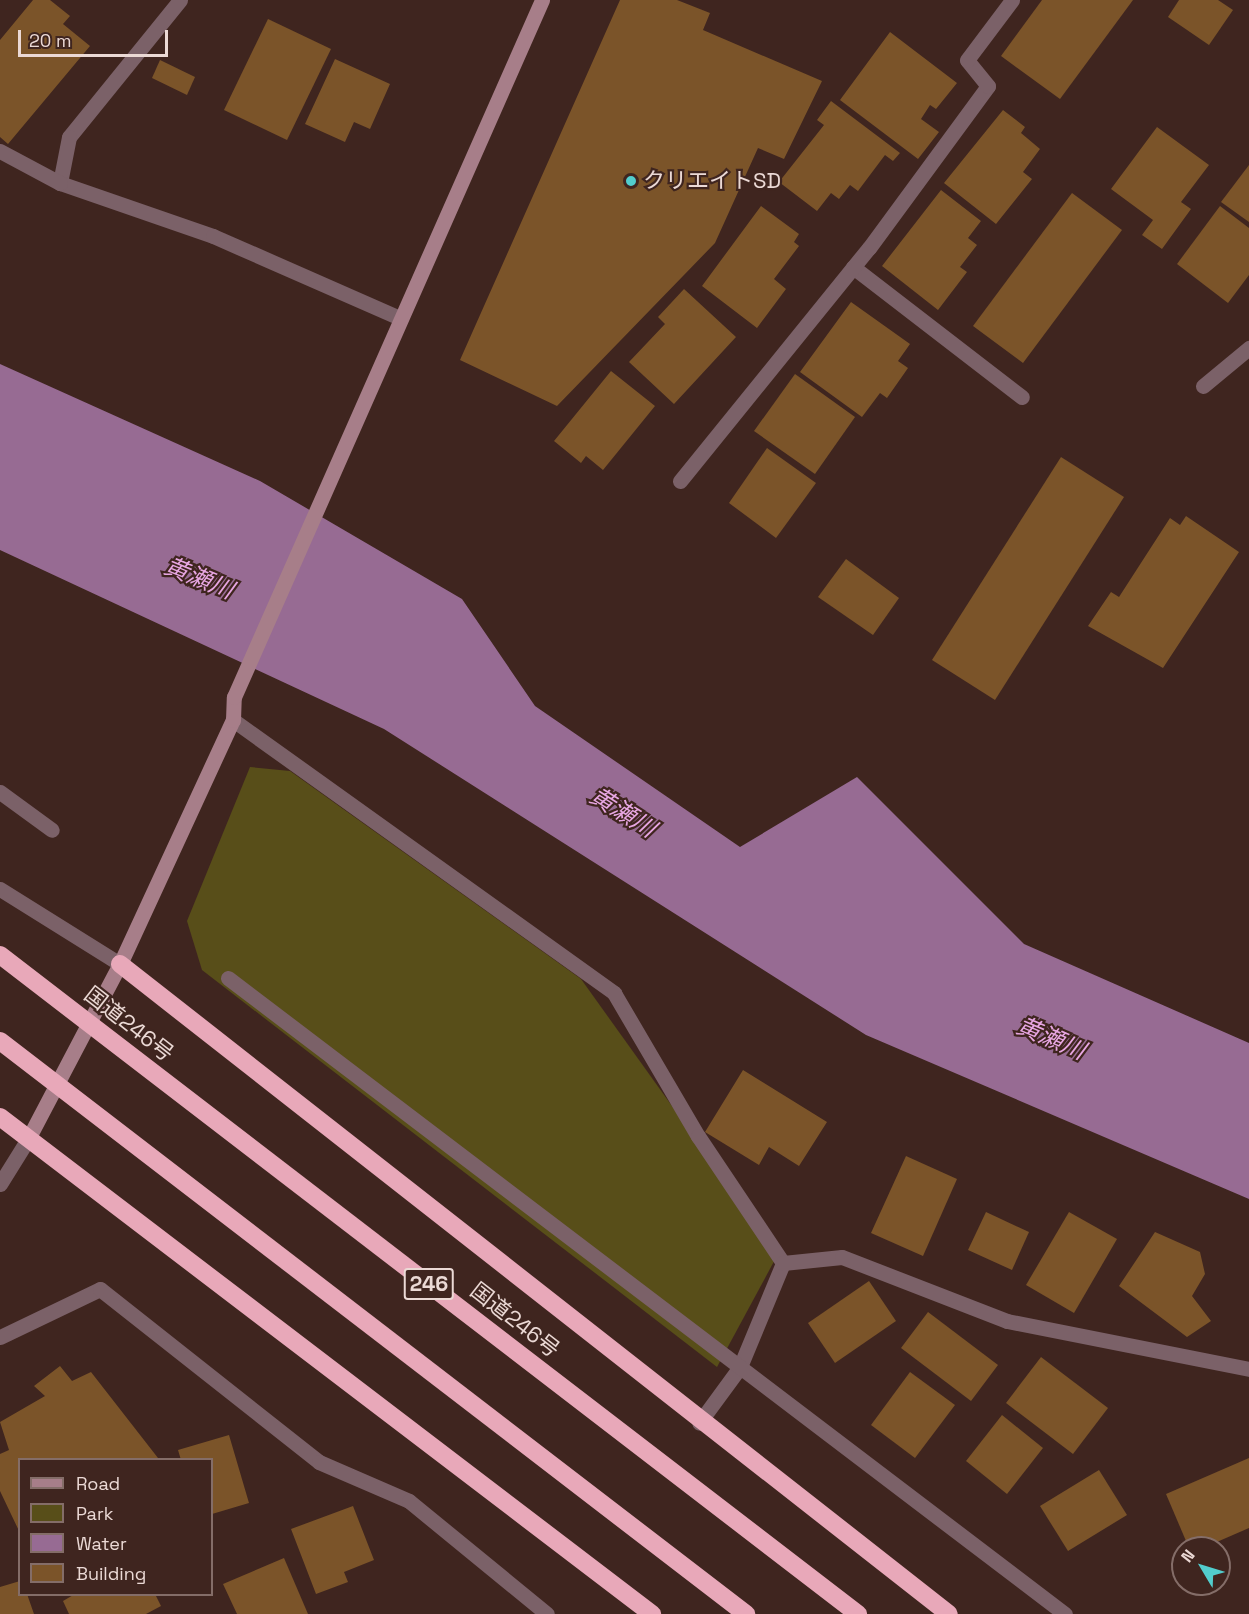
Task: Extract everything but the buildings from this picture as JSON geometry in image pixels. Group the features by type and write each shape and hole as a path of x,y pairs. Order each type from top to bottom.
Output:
{"highway":[{"name":"国道246号","path":"0,955 858,1614"},
{"path":"120,964 699,1423 949,1614"},
{"path":"0,1041 746,1614"},
{"path":"0,1117 652,1614"}],"street":[{"path":"60,183 69,137 180,0"},
{"path":"0,1184 28,1139 120,964 233,720 234,697 542,0"},
{"path":"680,481 853,267 988,86 967,60 1012,0"},
{"path":"0,151 60,183 213,236 400,318"},
{"path":"853,267 1022,397"},
{"path":"1203,386 1249,348"},
{"path":"233,720 614,993 698,1136 783,1263"},
{"path":"0,792 52,830"},
{"path":"0,889 120,964"},
{"path":"228,978 1065,1614"},
{"path":"783,1263 842,1257 1007,1321 1249,1369"},
{"path":"699,1423 740,1367 783,1263"},
{"path":"0,1337 100,1289 319,1462 409,1500 547,1614"}],"green space":[{"path":"250,767 290,771 581,979 778,1254 717,1367 202,970 187,921"}],"water":[{"name":"黄瀬川","path":"0,364 260,481 462,599 535,706 740,847 857,777 1024,944 1249,1043 1249,1199 866,1035 384,729 0,550"}],"place":[{"name":"クリエイトSD","path":"631,181"}]}
